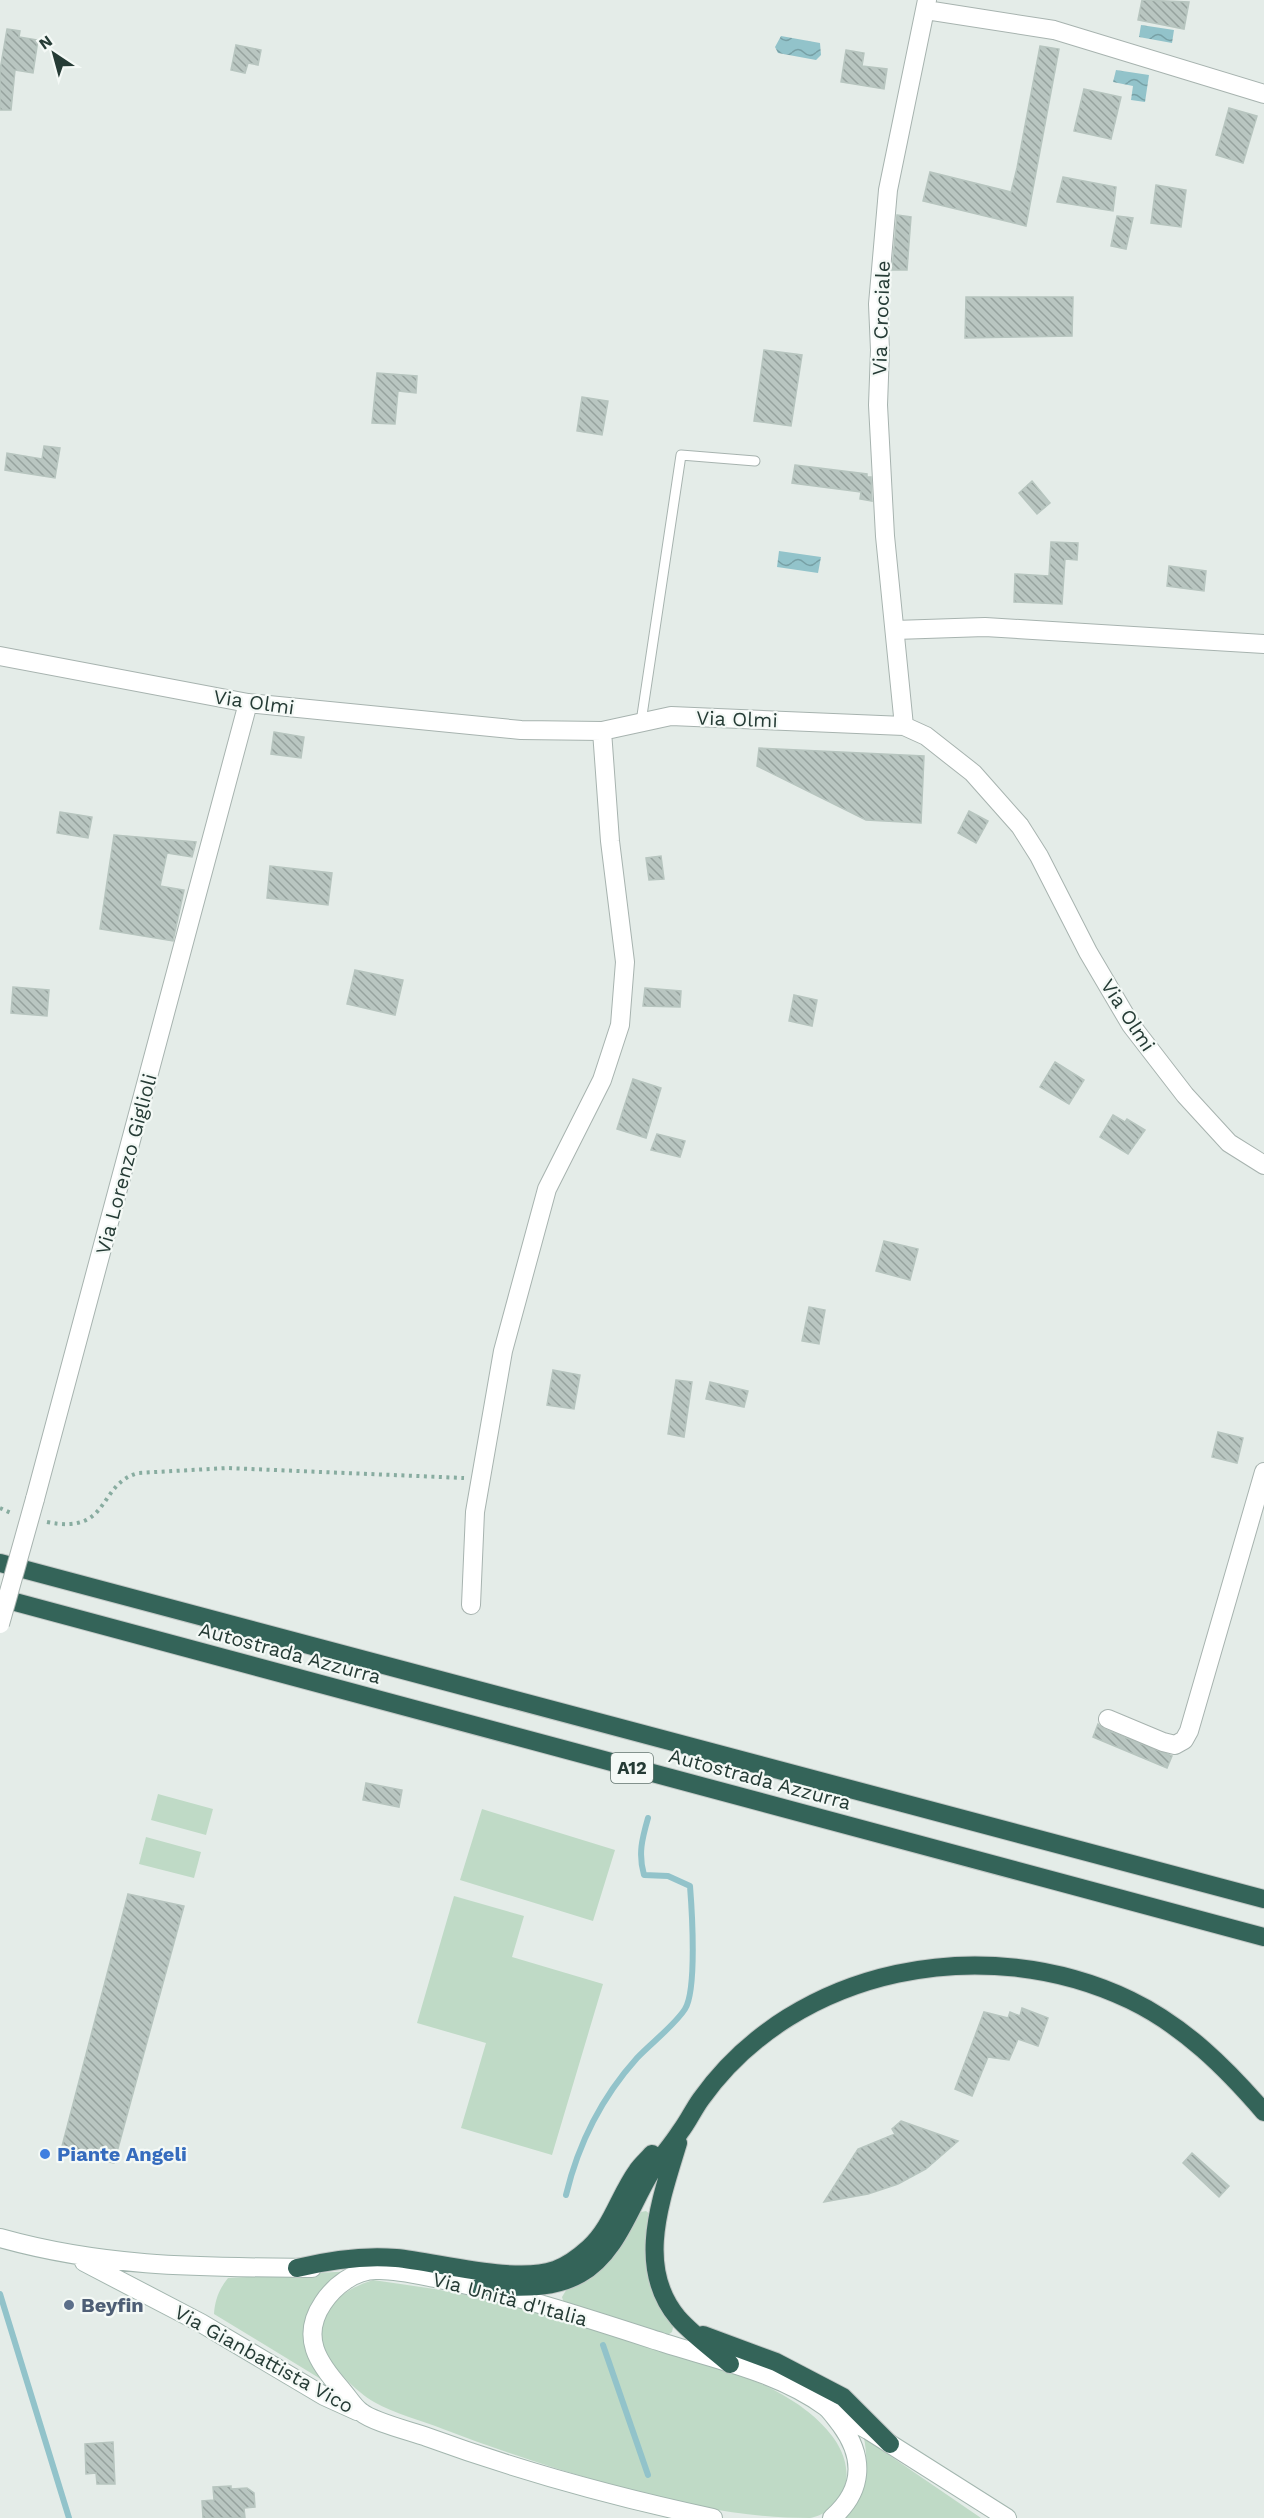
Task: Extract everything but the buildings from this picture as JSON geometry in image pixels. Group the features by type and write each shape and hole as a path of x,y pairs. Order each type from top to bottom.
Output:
{"highway":[{"name":"Autostrada Azzurra","path":"0,1563 1264,1899"},
{"name":"Autostrada Azzurra","path":"0,1598 1264,1937"},
{"path":"1200,1881 1264,1892"},
{"path":"480,2287 552,2286 581,2274 613,2243 652,2170 701,2099 723,2073 771,2030 800,2011 864,1982 931,1967 961,1964 996,1965 1066,1976 1098,1986 1161,2017 1212,2056 1264,2112"},
{"path":"1235,2079 1264,2096"},
{"path":"297,2268 328,2260 396,2258 512,2274 554,2271 580,2255 603,2233 637,2172 654,2151 681,2131"},
{"path":"681,2131 660,2204 655,2231 654,2252 661,2292 678,2318 730,2364"},
{"path":"691,2331 776,2362 843,2397 890,2444"}],"street":[{"name":"Via Crociale","path":"904,726 884,524 878,405 880,350 878,304 888,190 926,5 1054,30 1264,94"},
{"path":"895,630 986,627 1264,644"},
{"name":"Via Olmi","path":"0,656 248,703 521,730 602,731 671,716 904,726 926,736 973,773 1020,826 1039,856 1088,952 1131,1025 1185,1095 1229,1143 1264,1165"},
{"name":"Via Lorenzo Giglioli","path":"0,1624 248,703"},
{"path":"471,1605 475,1512 503,1351 547,1189 602,1080 620,1025 625,962 610,841 602,731"},
{"path":"1108,1719 1163,1743 1175,1745 1184,1740 1189,1731 1264,1472"},
{"name":"Via Gianbattista Vico","path":"0,2238 71,2255 148,2265 231,2269 374,2269"},
{"name":"Via Gianbattista Vico","path":"71,2255 201,2323 324,2396 362,2413"},
{"name":"Via Unità d'Italia","path":"713,2518 561,2482 468,2452 362,2413 316,2358 312,2341 313,2321 323,2302 334,2289 349,2277 374,2269 480,2287 605,2323 762,2375 801,2392 890,2444 1007,2518"},
{"name":"Via Unità d'Italia","path":"829,2409 848,2435 856,2453 857,2474 851,2498 832,2518"}],"lane":[{"path":"641,722 681,455 754,461"}],"path":[{"path":"38,1520 72,1525 85,1521 95,1515 127,1476 172,1470 227,1468 480,1478"},
{"path":"0,1508 18,1516"}],"green space":[{"path":"158,1794 213,1809 206,1835 151,1820"},
{"path":"482,1809 615,1850 593,1921 460,1880"},
{"path":"146,1837 201,1852 194,1878 139,1864"},
{"path":"454,1896 524,1916 512,1957 603,1984 552,2155 461,2128 486,2043 417,2023"},
{"path":"646,2211 651,2215 674,2323 672,2332 665,2337 565,2307 562,2297 568,2287 630,2230 641,2212"},
{"path":"354,2271 304,2329 307,2354 324,2381 214,2314 218,2295 228,2278"},
{"path":"373,2280 464,2294 526,2309 621,2337 763,2385 801,2406 833,2437 843,2454 847,2473 843,2493 830,2509 810,2518 755,2515 701,2507 538,2463 382,2406 367,2398 344,2377 325,2352 321,2332 323,2320 334,2302 352,2289"},
{"path":"864,2438 981,2518 845,2518 857,2499 864,2480 866,2449"}],"water":[{"path":"1141,25 1174,30 1172,43 1139,37"},
{"path":"781,36 820,43 821,55 816,60 778,53 775,47"},
{"path":"1116,70 1149,75 1145,102 1131,100 1133,86 1113,82"},
{"path":"779,551 821,557 818,573 777,567"}],"waterway":[{"path":"566,2195 577,2158 602,2105 637,2058 681,2015 689,1999 693,1950 690,1886 668,1876 644,1875 641,1860 648,1818"},
{"path":"0,2294 69,2518"},
{"path":"603,2345 648,2475"}],"place":[{"name":"Piante Angeli","path":"45,2154"},
{"name":"Beyfin","path":"69,2305"}]}
